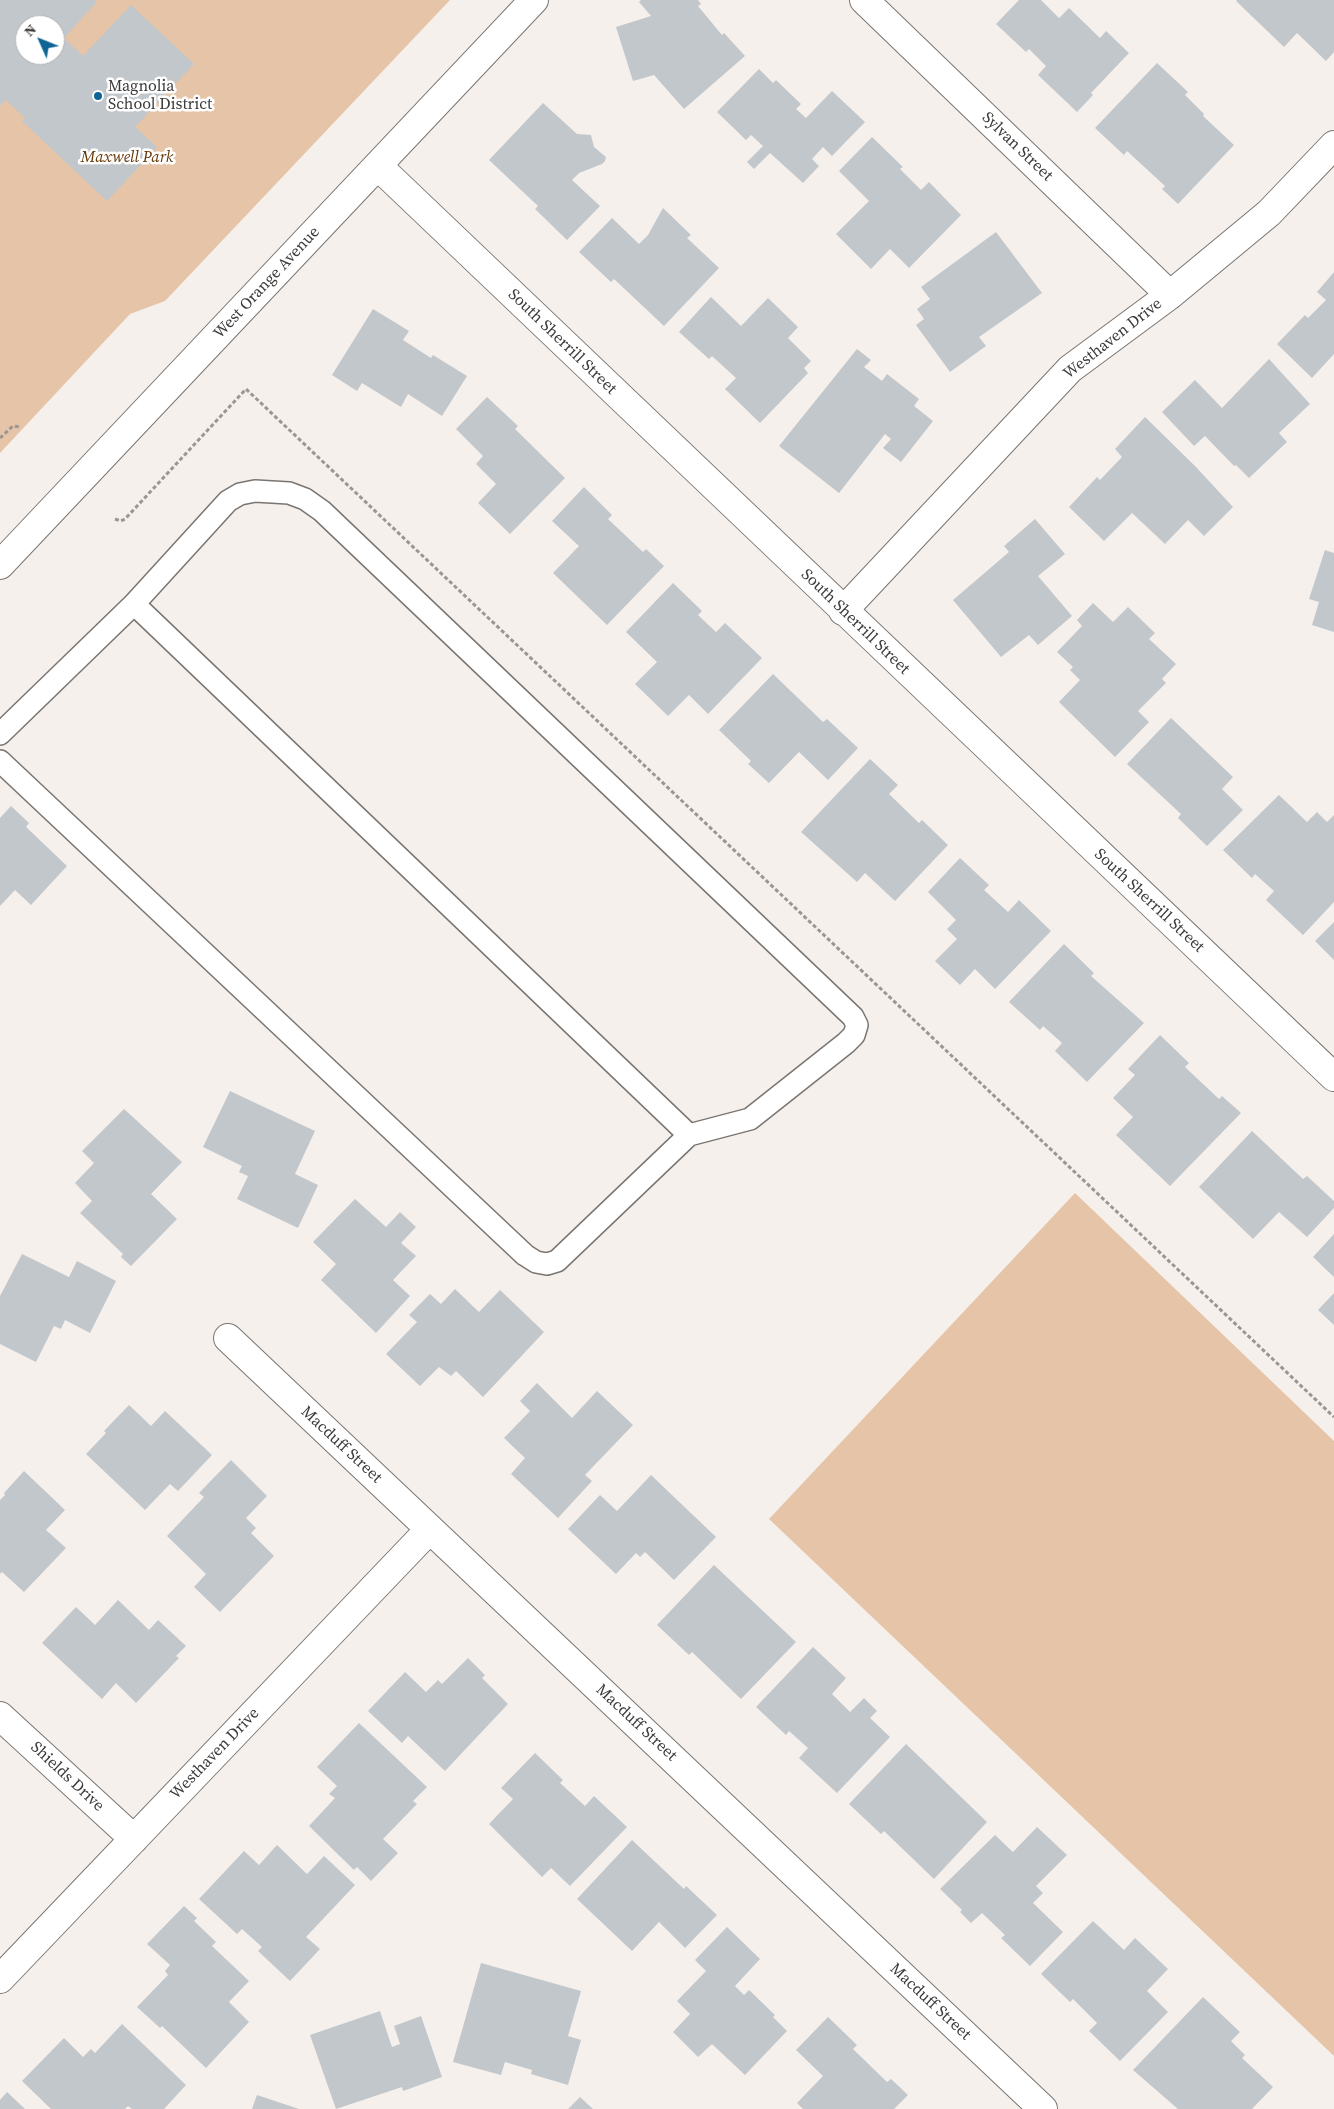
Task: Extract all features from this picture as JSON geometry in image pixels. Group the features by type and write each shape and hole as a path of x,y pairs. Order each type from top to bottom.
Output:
{"street":[{"name":"West Orange Avenue","path":"0,565 534,0"},
{"name":"Sylvan Street","path":"864,0 1170,295"},
{"name":"Westhaven Drive","path":"843,611 1070,369 1170,295 1269,214 1334,145"},
{"name":"South Sherrill Street","path":"378,166 843,611 1334,1076"},
{"name":"Macduff Street","path":"228,1338 1043,2109"},
{"name":"Westhaven Drive","path":"0,1979 430,1529"},
{"name":"Shields Drive","path":"0,1716 134,1839"}],"lane":[{"path":"0,734 134,604 228,501 240,494 255,491 283,492 305,499 322,511 853,1017 856,1025 854,1034 846,1043 765,1110 750,1119 690,1135 557,1262 548,1264 536,1262 518,1248 0,761"},
{"path":"134,604 690,1135"}],"path":[{"path":"115,519 120,521 125,519 246,388 1334,1417"},
{"path":"0,438 13,426 20,427"}],"green space":[{"name":"Maxwell Park","path":"0,0 450,0 165,301 130,314 0,453"},
{"path":"1075,1193 1334,1441 1334,2056 769,1519"}],"building":[{"path":"0,0 95,0 97,2 65,37 65,15 15,15 15,65 65,65 65,39 83,56 131,5 194,64 135,127 157,147 107,201 22,121 25,118 6,100 0,106"},
{"path":"641,0 698,0 701,4 698,6 722,35 724,33 745,56 684,109 654,75 633,81 616,27 651,16 639,2"},
{"path":"1019,0 1041,0 1059,18 1069,8 1100,38 1106,31 1129,53 1091,93 1093,95 1077,112 1038,75 1046,66 1029,49 1026,52 996,24"},
{"path":"1237,0 1334,0 1334,52 1326,61 1297,33 1284,47"},
{"path":"1157,63 1188,92 1185,95 1204,114 1203,116 1234,145 1178,204 1162,189 1165,186 1127,151 1124,155 1095,128"},
{"path":"759,69 773,83 776,80 801,104 796,109 806,118 832,91 865,122 832,156 823,147 812,159 819,166 803,183 770,153 754,169 747,162 763,146 751,135 746,140 717,112"},
{"path":"543,103 577,134 591,135 594,147 606,157 602,164 579,173 572,180 600,206 567,240 535,209 538,206 489,160"},
{"path":"872,137 903,167 900,169 921,190 929,182 961,215 909,268 890,249 871,269 836,234 869,201 839,171"},
{"path":"663,208 691,235 687,238 719,268 664,326 614,279 611,282 579,252 612,218 639,244 648,235"},
{"path":"996,232 1042,293 979,337 986,346 950,372 916,325 924,319 917,309 930,299 921,287"},
{"path":"1334,272 1334,354 1312,378 1277,344 1305,315 1308,318 1326,300 1317,292"},
{"path":"711,297 741,326 768,298 798,327 788,338 811,361 804,368 808,373 760,423 725,389 736,378 712,356 709,359 679,332"},
{"path":"373,309 409,331 403,340 431,358 433,355 467,376 442,416 408,394 401,407 362,383 357,391 332,375"},
{"path":"857,349 871,360 864,367 882,381 887,374 919,399 914,406 933,421 901,462 883,448 891,439 885,434 839,493 779,446"},
{"path":"1269,359 1310,404 1279,433 1287,442 1249,478 1236,465 1234,466 1205,436 1194,446 1162,412 1195,380 1222,408"},
{"path":"487,397 518,426 515,429 565,478 510,534 478,503 496,484 476,464 483,456 456,429"},
{"path":"1145,417 1196,467 1233,507 1204,536 1188,520 1165,544 1132,513 1104,541 1069,507 1097,477 1100,480 1122,457 1115,449"},
{"path":"584,487 612,515 608,519 643,552 646,549 664,566 607,625 553,573 579,546 552,521"},
{"path":"1035,519 1065,554 1038,576 1072,616 1038,645 1029,635 1001,657 953,600 1009,552 1004,546"},
{"path":"1325,550 1334,553 1334,632 1312,625 1319,602 1309,599"},
{"path":"673,583 702,611 698,615 716,632 725,623 762,658 708,714 689,695 668,716 635,684 657,662 626,632"},
{"path":"1093,603 1113,622 1128,607 1155,633 1149,639 1176,664 1162,679 1166,683 1138,711 1149,722 1115,757 1059,702 1080,680 1070,670 1073,667 1057,652 1082,626 1077,620"},
{"path":"773,674 823,722 827,719 858,748 828,780 799,752 769,783 748,764 751,761 719,730"},
{"path":"1171,718 1233,777 1222,789 1243,810 1207,846 1178,818 1181,814 1127,764"},
{"path":"870,759 898,785 889,794 919,823 922,820 948,845 895,901 865,873 857,882 801,832"},
{"path":"1279,795 1307,822 1317,812 1327,822 1334,815 1334,902 1303,935 1266,900 1274,891 1255,874 1252,878 1223,850"},
{"path":"11,806 29,823 26,827 67,866 31,905 15,890 0,906 0,818"},
{"path":"960,858 989,885 984,890 1008,912 1019,900 1051,931 995,989 975,969 960,985 935,961 957,939 947,929 956,920 928,892"},
{"path":"1334,922 1334,960 1315,941"},
{"path":"1064,944 1094,973 1091,976 1144,1023 1087,1082 1055,1051 1062,1043 1043,1026 1040,1030 1009,1002"},
{"path":"1160,1035 1189,1063 1185,1067 1219,1099 1222,1096 1241,1113 1170,1186 1116,1135 1133,1117 1113,1098 1135,1075 1128,1069"},
{"path":"230,1091 315,1131 295,1174 318,1185 298,1228 237,1199 248,1176 239,1172 242,1166 203,1147"},
{"path":"124,1109 182,1162 151,1194 177,1219 131,1266 121,1257 123,1254 80,1213 92,1201 75,1183 94,1163 82,1151"},
{"path":"1252,1131 1303,1179 1307,1176 1334,1201 1334,1208 1307,1237 1279,1212 1253,1239 1199,1187"},
{"path":"355,1199 386,1227 400,1212 416,1227 401,1243 416,1256 393,1280 410,1296 376,1333 321,1280 336,1264 313,1242"},
{"path":"1334,1234 1334,1277 1313,1257"},
{"path":"22,1254 69,1277 77,1261 116,1281 90,1333 65,1320 61,1329 54,1326 36,1362 0,1344 0,1296"},
{"path":"455,1289 479,1312 500,1290 544,1332 483,1397 456,1371 451,1376 439,1367 420,1386 386,1354 417,1322 409,1315 430,1294 441,1304"},
{"path":"1334,1293 1334,1325 1318,1310"},
{"path":"537,1383 572,1418 597,1391 633,1425 585,1475 592,1481 558,1518 511,1474 525,1458 504,1438 530,1411 520,1401"},
{"path":"129,1405 151,1426 165,1411 212,1455 178,1491 170,1484 145,1510 86,1454 106,1433 104,1431"},
{"path":"231,1460 267,1496 246,1518 256,1528 251,1533 274,1556 220,1612 194,1587 206,1574 167,1536 204,1497 199,1493"},
{"path":"24,1471 65,1510 46,1530 66,1548 24,1592 2,1572 0,1574 0,1500"},
{"path":"651,1475 716,1537 674,1580 645,1552 640,1557 636,1553 616,1574 568,1529 600,1495 617,1511"},
{"path":"714,1565 796,1642 741,1699 692,1652 689,1655 657,1625"},
{"path":"118,1600 149,1630 158,1620 186,1646 176,1656 179,1658 136,1703 116,1683 102,1699 42,1643 76,1607 95,1625"},
{"path":"813,1647 846,1678 832,1694 850,1712 864,1698 877,1711 870,1718 890,1737 837,1793 799,1758 808,1748 789,1731 786,1735 756,1707"},
{"path":"468,1658 485,1675 482,1678 508,1704 445,1771 408,1736 402,1743 368,1711 405,1672 426,1692 438,1680 442,1684"},
{"path":"359,1723 427,1787 413,1801 417,1804 383,1839 398,1853 371,1881 357,1867 354,1870 309,1826 335,1798 329,1794 337,1786 317,1767"},
{"path":"906,1744 987,1822 934,1879 884,1831 881,1834 849,1804"},
{"path":"535,1753 563,1780 560,1783 585,1806 594,1796 627,1827 570,1886 551,1868 542,1877 489,1824 513,1799 501,1788"},
{"path":"1037,1827 1067,1855 1036,1886 1043,1893 1033,1903 1063,1932 1030,1966 1001,1938 1005,1935 982,1913 971,1923 960,1912 962,1910 940,1889 995,1835 1013,1852"},
{"path":"632,1840 684,1889 686,1886 717,1915 685,1948 659,1922 632,1951 577,1899"},
{"path":"277,1845 307,1874 324,1856 355,1885 306,1937 320,1949 290,1981 258,1951 262,1947 242,1929 237,1934 199,1899 244,1851 259,1865"},
{"path":"184,1906 197,1918 194,1921 216,1942 212,1946 249,1981 229,2002 249,2022 206,2068 162,2026 160,2028 137,2007 168,1975 165,1971 170,1965 147,1944"},
{"path":"1093,1921 1124,1950 1135,1938 1168,1969 1147,1991 1168,2012 1120,2061 1089,2031 1097,2023 1073,1999 1070,2002 1041,1974"},
{"path":"727,1927 760,1959 735,1986 744,1995 749,1990 775,2015 773,2017 787,2031 745,2075 712,2044 698,2057 673,2032 690,2014 677,2001 706,1971 695,1960"},
{"path":"481,1963 581,1991 568,2036 581,2040 568,2085 531,2074 532,2070 505,2062 501,2075 453,2062"},
{"path":"1203,1997 1240,2032 1231,2041 1245,2055 1242,2058 1273,2087 1252,2109 1178,2109 1133,2070"},
{"path":"380,2011 392,2047 400,2044 394,2026 421,2016 442,2077 403,2091 402,2087 336,2109 310,2035"},
{"path":"828,2017 857,2045 853,2049 887,2082 891,2079 908,2095 894,2109 803,2109 797,2103 823,2076 796,2050"},
{"path":"122,2024 186,2085 164,2109 132,2109 128,2106 125,2109 51,2109 22,2081 64,2038 83,2057 91,2049 95,2053"},
{"path":"7,2092 25,2109 0,2109 0,2100"},
{"path":"257,2095 299,2109 252,2109"},
{"path":"580,2097 593,2109 568,2109"}],"place":[{"name":"Magnolia School District","path":"98,96"}]}
